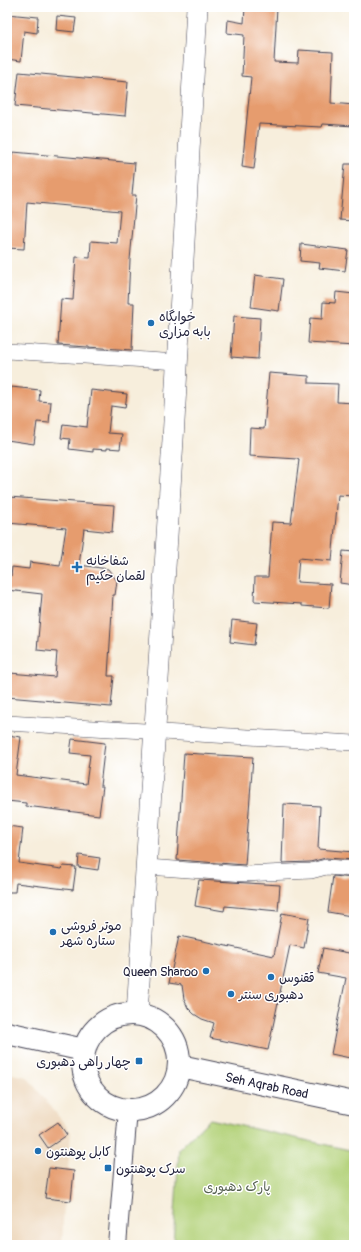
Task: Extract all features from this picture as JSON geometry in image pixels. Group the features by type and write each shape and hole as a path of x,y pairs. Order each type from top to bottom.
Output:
{"highway":[{"path":"123,1014 137,1014 149,1017 160,1023 169,1031 176,1042 180,1066 177,1079 170,1091 161,1100 145,1108 128,1110 114,1107 102,1100 92,1090 85,1078 83,1064 84,1050 89,1037 98,1026 110,1018 123,1014"},
{"path":"7,1033 84,1050"},
{"name":"Seh Aqrab Road","path":"180,1066 354,1103"}],"main road":[{"path":"137,1014 156,731 178,362 197,7"}],"street":[{"path":"7,351 178,362"},
{"path":"7,723 354,743"},
{"path":"147,867 245,874 311,871 326,866 354,869"},
{"path":"117,1245 128,1110"}],"shaded area":[{"name":"کابل پوهنتون","path":"7,1073 27,1077 71,1132 68,1170 74,1171 71,1201 64,1201 62,1245 7,1245"}],"green space":[{"name":"پارک دهبوری","path":"210,1119 354,1151 354,1245 173,1245 179,1149"}],"building":[{"path":"245,7 277,7 274,62 298,63 299,50 333,52 331,103 354,105 354,126 323,124 322,127 259,124 254,169 242,167 251,77 242,76 244,35 227,33 228,20 244,23"},
{"path":"7,14 38,17 37,33 24,31 21,61 7,59"},
{"path":"57,16 76,18 74,32 56,30"},
{"path":"19,72 128,82 125,116 15,106"},
{"path":"13,152 135,163 132,195 136,195 128,303 134,303 132,350 58,345 61,299 73,300 76,257 90,258 91,241 117,243 120,211 27,202 24,249 7,248 7,154 12,155"},
{"path":"345,164 354,164 353,221 340,220"},
{"path":"301,244 348,250 345,271 319,268 320,263 300,261"},
{"path":"255,275 283,279 279,311 251,307"},
{"path":"336,292 354,294 354,346 308,343 310,318 322,319 323,302 335,303"},
{"path":"234,316 260,318 258,359 231,357"},
{"path":"269,373 309,376 309,383 338,384 337,402 354,403 354,496 338,495 332,561 299,558 297,582 331,584 329,608 302,606 302,604 254,601 255,577 268,577 272,522 291,523 299,460 249,456 250,428 264,429"},
{"path":"11,387 40,390 39,401 51,402 49,423 37,422 34,444 7,440 7,423"},
{"path":"91,390 127,394 125,408 111,406 108,433 122,434 120,449 93,449 93,452 69,449 70,439 61,438 63,424 87,427"},
{"path":"9,497 114,505 112,532 84,529 79,565 108,569 117,581 115,595 113,595 108,676 114,676 111,707 7,697 7,683 9,684 10,673 55,677 57,652 37,650 42,594 7,590 7,575 11,576 12,567 29,569 30,562 60,566 66,528 7,523"},
{"path":"343,551 354,552 354,585 340,583"},
{"path":"232,620 257,623 254,645 230,642"},
{"path":"7,735 21,737 16,775 86,784 90,755 70,753 72,739 105,743 100,786 103,786 99,815 26,806 26,803 7,801"},
{"path":"184,753 253,757 245,865 177,860"},
{"path":"284,804 320,806 318,849 354,852 354,860 326,858 310,862 282,863"},
{"path":"7,826 23,828 19,863 62,869 63,866 76,867 73,890 16,883 15,892 7,892"},
{"path":"79,855 100,858 98,870 78,867"},
{"path":"333,876 354,878 354,895 351,916 328,912"},
{"path":"199,880 280,885 278,911 225,906 224,911 195,906"},
{"name":"دهبوری سنتر","path":"282,913 309,918 304,948 290,945 268,1050 210,1038 214,1023 202,1019 188,1008 184,999 182,985 169,983 179,936 274,956"},
{"path":"323,948 354,954 354,1040 350,1058 331,1054 346,978 318,973"},
{"path":"58,1122 67,1135 48,1148 39,1135"},
{"path":"49,1168 74,1171 71,1201 45,1198"}],"place":[{"name":"خوابگاه بابه مزاری","path":"151,323"},
{"name":"شفاخانه لقمان حکیم","path":"77,567"},
{"name":"موتر فروشی ستاره شهر","path":"53,932"},
{"name":"Queen Sharoo","path":"206,971"},
{"name":"ققنوس","path":"271,977"},
{"name":"دهبوری سنتر","path":"231,994"},
{"name":"چهار راهی دهبوری","path":"139,1061"},
{"name":"کابل پوهنتون","path":"38,1151"},
{"name":"سرک پوهنتون","path":"108,1168"}]}
